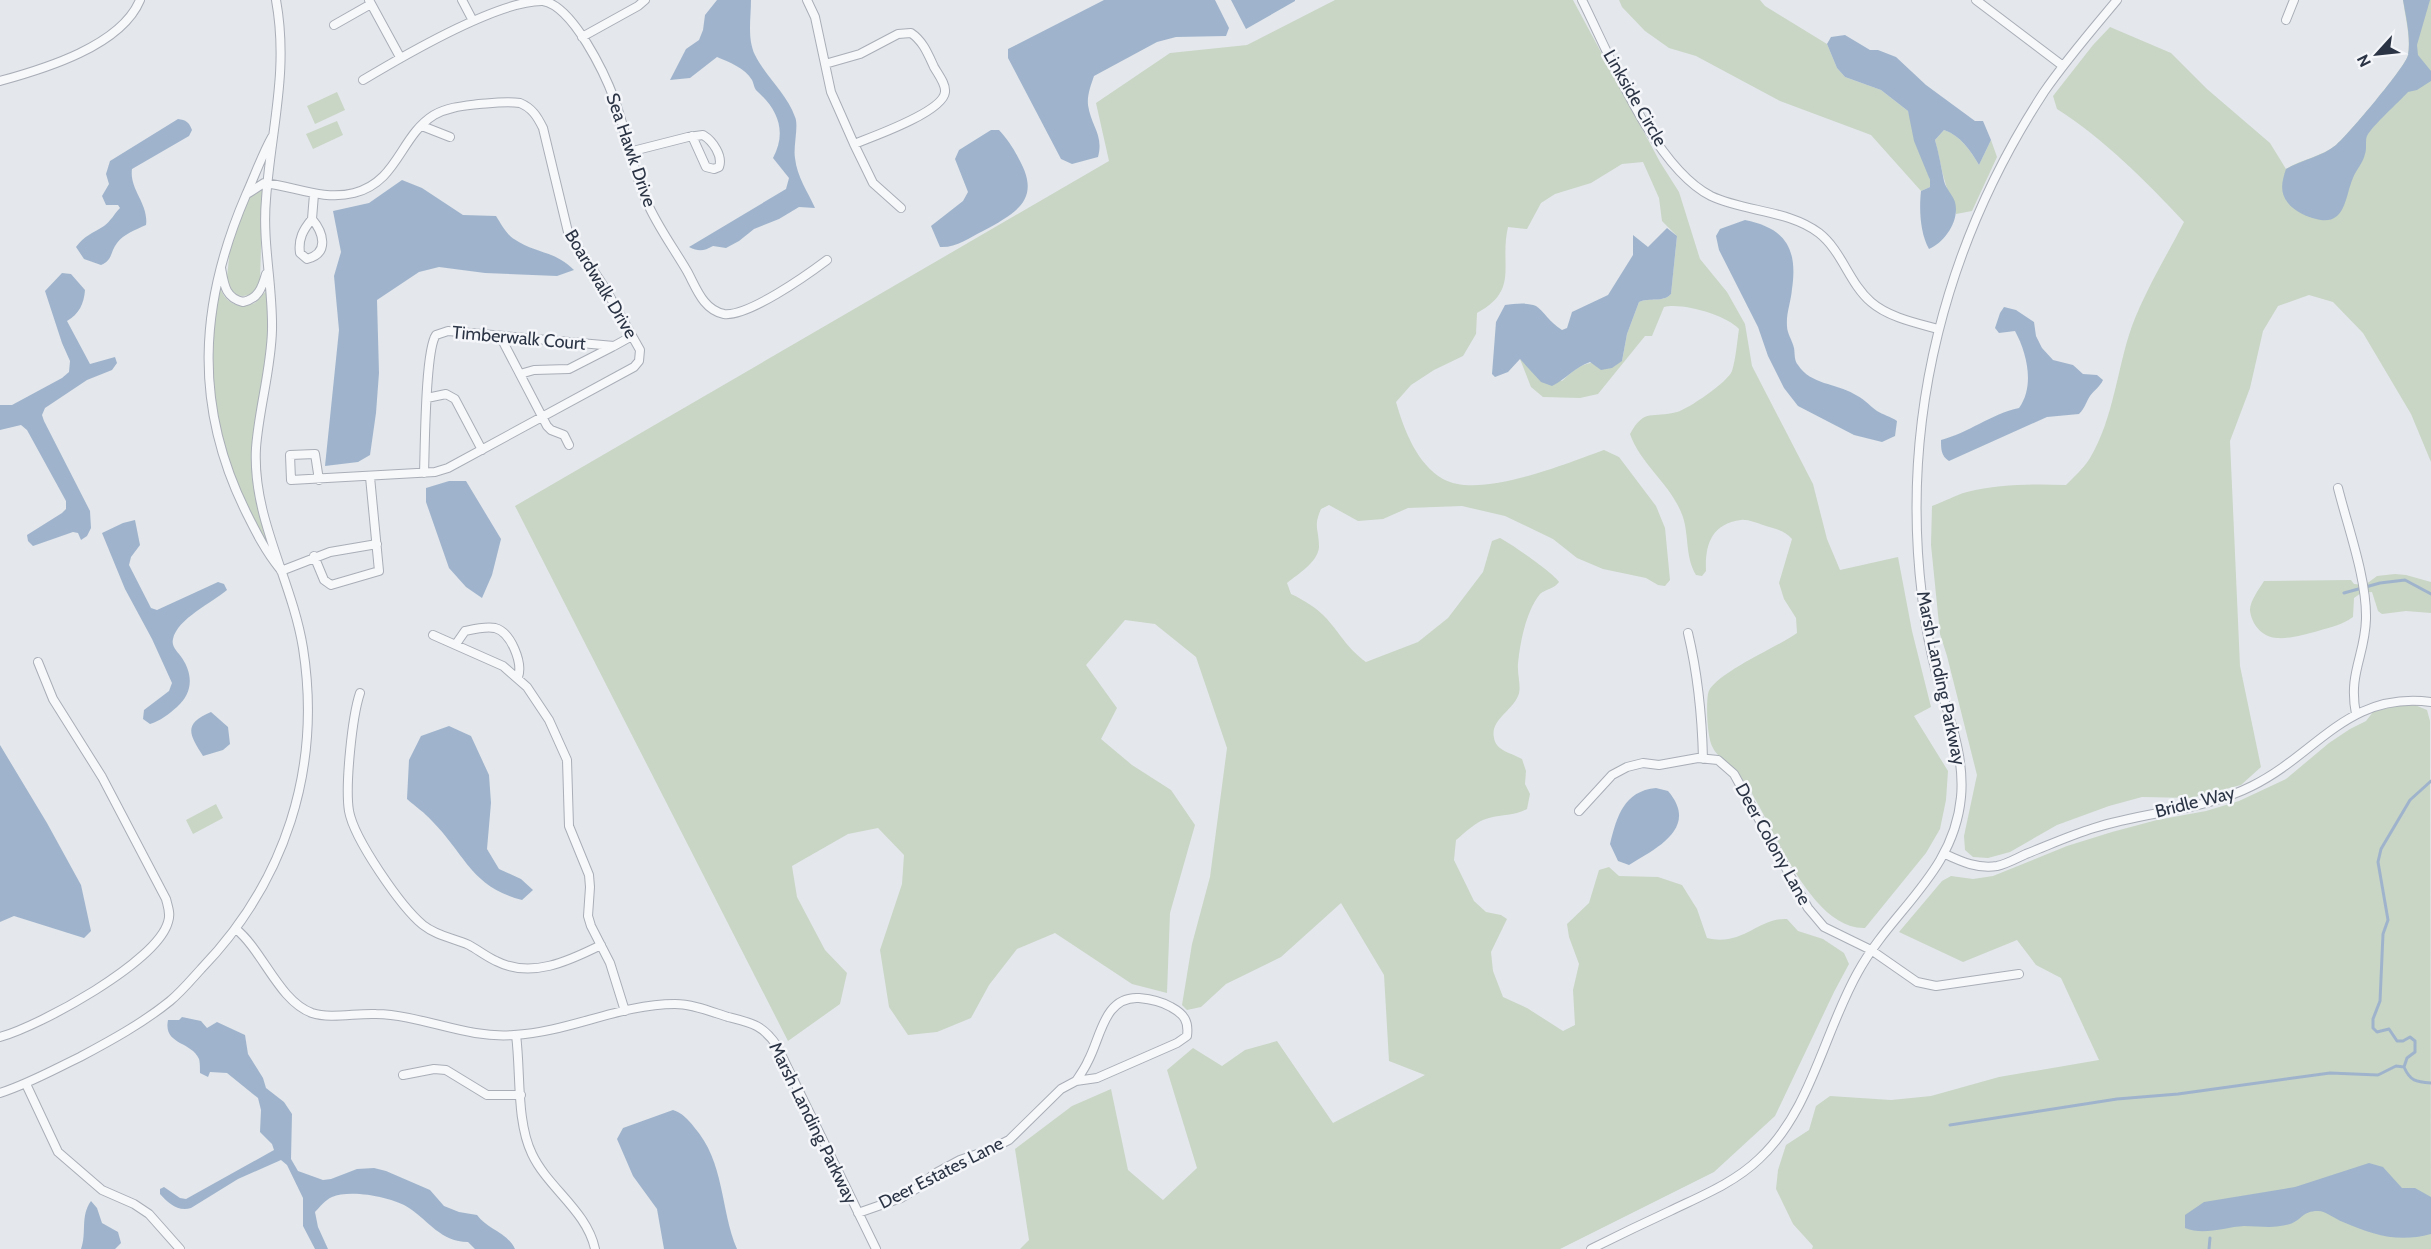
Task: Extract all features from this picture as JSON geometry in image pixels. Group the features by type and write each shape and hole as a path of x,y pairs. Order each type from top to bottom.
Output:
{"street":[{"path":"0,81 48,66 98,42 121,27 140,0"},
{"path":"0,1093 26,1084 104,1044 171,1000 236,930 252,906 277,860 295,806 303,767 307,723 305,664 299,627 263,512 256,461 258,431 272,343 265,214 267,183 282,76 276,0"},
{"path":"462,0 472,19"},
{"name":"Sea Hawk Drive","path":"542,0 560,8 582,37 609,87 646,200 659,227 704,302 716,312 724,314 741,311 799,281 826,260"},
{"path":"363,80 400,57 504,4 554,0"},
{"path":"582,37 645,0"},
{"path":"807,0 815,17 831,92 854,144 873,183 901,208"},
{"name":"Linkside Circle","path":"1582,0 1648,128 1693,184 1714,197 1732,204 1795,220 1810,227 1835,249 1870,302 1909,321 1938,328"},
{"path":"1976,0 2063,66"},
{"name":"Marsh Landing Parkway","path":"1591,1249 1725,1184 1760,1158 1775,1142 1797,1108 1846,994 1871,951 1934,872 1945,854 1958,815 1961,777 1955,735 1929,643 1922,599 1916,519 1919,442 1928,376 1938,328 1954,276 1991,184 2022,127 2063,66 2117,0"},
{"path":"2286,20 2294,0"},
{"path":"334,25 370,2 400,57"},
{"path":"825,64 860,54 898,34 911,33 921,42 945,88 943,99 939,104 908,121 854,144"},
{"name":"Boardwalk Drive","path":"267,183 314,194 344,195 367,189 389,172 422,126 433,116 458,106 513,102 528,107 537,116 548,141 568,232 605,288 640,355 634,367 448,468 424,473 319,480 291,480 290,455 315,454 319,480"},
{"path":"422,126 450,137"},
{"path":"273,135 247,194 221,264 212,302 208,343 214,418 223,454 235,488 269,555 281,571"},
{"path":"629,152 692,136 703,135 713,143 720,158 719,167 714,169 706,167 692,136"},
{"path":"247,194 259,185 267,183"},
{"path":"312,219 322,233 323,240 315,255 307,259 300,253 299,242 312,219 314,194"},
{"path":"221,264 226,290 230,297 243,302 249,301 261,290 267,266"},
{"name":"Timberwalk Court","path":"424,473 427,398 432,343 436,335 448,331 614,346"},
{"path":"500,336 550,430 564,435 569,445"},
{"path":"520,374 534,370 569,369 632,336"},
{"path":"427,398 446,394 455,399 482,450"},
{"path":"314,556 324,580 331,585 379,571 370,477"},
{"path":"2338,489 2365,594 2366,626 2352,686 2356,714"},
{"path":"281,571 314,556 377,544"},
{"path":"456,644 461,635 468,630 497,629 507,637 520,663 518,677"},
{"path":"1579,811 1612,775 1627,767 1643,763 1659,765 1703,759 1702,718 1696,669 1688,633"},
{"path":"433,635 503,666 518,677 537,700 549,720 567,760 569,826 589,875 588,916 617,980 625,1011"},
{"path":"0,1037 33,1024 63,1008 130,967 156,944 168,924 169,917 166,899 102,777 54,699 38,662"},
{"path":"360,693 354,717 348,798 350,812 357,834 410,913 434,932 471,946 496,962 517,968 539,968 557,964 601,945"},
{"name":"Bridle Way","path":"1945,854 1973,865 1997,866 2092,828 2230,796 2288,765 2326,733 2356,714 2376,705 2394,702 2431,702"},
{"name":"Deer Colony Lane","path":"1703,759 1718,760 1734,774 1808,908 1824,927 1871,951 1917,982 1926,985 1935,986 2019,974"},
{"path":"236,930 254,946 288,995 312,1013 398,1015 475,1034 516,1035 523,1126 532,1155 542,1171 585,1223 595,1249"},
{"name":"Deer Estates Lane","path":"858,1213 901,1198 934,1174 960,1160 1009,1140 1061,1089 1076,1081 1096,1078 1177,1043 1187,1036 1189,1026 1183,1015 1169,1006 1150,999 1130,998 1114,1005 1103,1023 1088,1062 1076,1081"},
{"name":"Marsh Landing Parkway","path":"516,1035 656,1005 686,1005 764,1029 777,1047 876,1249"},
{"path":"403,1075 437,1068 455,1074 487,1095 521,1095"},
{"path":"26,1084 58,1152 102,1190 134,1204 149,1214 180,1249"}],"green space":[{"path":"1335,0 1573,0 1660,162 1679,192 1700,259 1727,292 1745,324 1752,366 1813,484 1827,539 1840,570 1898,557 1912,631 1931,707 1914,716 1948,771 1946,800 1940,829 1926,853 1865,928 1846,924 1828,912 1811,895 1782,850 1749,789 1737,772 1715,751 1709,737 1707,714 1708,694 1712,686 1732,670 1797,633 1796,618 1784,599 1779,583 1792,539 1779,530 1752,521 1731,522 1716,531 1712,537 1707,553 1706,571 1702,576 1696,575 1690,560 1681,512 1640,454 1630,434 1645,417 1682,410 1723,382 1732,371 1739,329 1725,319 1703,311 1681,306 1664,307 1652,336 1645,336 1598,394 1580,398 1543,397 1531,387 1520,359 1527,365 1562,381 1589,363 1622,361 1627,334 1639,302 1668,297 1671,294 1677,236 1662,221 1659,198 1643,162 1622,164 1591,183 1555,194 1541,203 1527,229 1508,227 1503,286 1499,295 1477,313 1476,334 1463,356 1434,370 1411,385 1396,402 1408,435 1426,465 1443,479 1459,484 1479,485 1524,477 1604,450 1619,457 1656,506 1665,528 1670,580 1665,586 1658,585 1646,578 1603,569 1577,558 1553,539 1505,516 1462,506 1408,508 1383,519 1358,521 1329,505 1321,509 1317,520 1319,547 1315,558 1287,583 1291,594 1323,615 1349,647 1366,662 1418,642 1448,618 1483,572 1492,541 1500,538 1556,578 1559,582 1540,594 1531,609 1524,628 1519,656 1519,693 1498,721 1494,732 1498,746 1522,759 1526,771 1525,784 1530,794 1527,809 1518,813 1484,819 1456,840 1454,860 1474,901 1486,912 1501,915 1507,919 1491,952 1493,971 1503,997 1527,1008 1563,1031 1575,1025 1573,990 1579,964 1569,937 1567,924 1589,903 1599,870 1609,867 1619,876 1658,877 1682,885 1697,909 1707,938 1730,939 1768,922 1787,919 1798,931 1823,939 1844,953 1849,964 1775,1116 1714,1172 1560,1249 1020,1249 1029,1240 1015,1149 1072,1106 1111,1089 1128,1170 1163,1200 1197,1168 1167,1070 1193,1048 1222,1066 1245,1050 1277,1041 1333,1123 1425,1075 1389,1061 1384,975 1341,903 1281,957 1226,984 1201,1007 1187,1010 1182,1005 1192,944 1210,877 1227,748 1196,657 1155,624 1125,620 1086,665 1117,708 1101,739 1132,765 1171,790 1195,825 1170,913 1167,993 1132,984 1055,933 1017,949 989,985 971,1018 937,1032 908,1035 889,1007 880,950 902,884 904,855 878,828 848,834 792,866 797,897 825,950 847,973 840,1004 788,1041 515,506 1109,161 1096,103 1170,53 1247,45"},
{"path":"1619,0 1760,0 1765,6 1827,44 1837,68 1845,77 1881,90 1908,111 1930,180 1930,187 1921,191 1871,135 1780,101 1696,56 1669,48 1645,31 1622,7"},
{"path":"2403,0 2431,0 2431,462 2411,414 2363,333 2333,302 2309,295 2278,306 2263,331 2250,388 2230,441 2240,666 2261,767 2241,785 2191,798 2142,797 2057,825 2010,852 1988,858 1973,857 1965,850 1964,836 1977,775 1940,634 1931,545 1932,506 1979,489 2004,486 2066,485 2082,469 2090,458 2105,426 2132,326 2184,222 2124,161 2057,109 2053,96 2110,27 2171,53 2207,89 2270,143 2286,169 2336,145 2398,72 2408,55 2409,48"},
{"path":"337,92 345,110 315,124 307,106"},
{"path":"337,121 343,135 313,149 306,134"},
{"path":"1944,130 1960,140 1979,165 1991,140 1997,157 1972,211 1956,214 1946,186 1935,140"},
{"path":"263,187 260,280 251,294 235,295 228,284 227,277 231,239 247,200"},
{"path":"219,284 227,300 242,306 255,303 267,292 268,349 253,445 264,531 270,548 258,530 236,481 220,426 213,371 213,342"},
{"path":"2395,574 2431,582 2431,613 2406,611 2382,614 2378,611 2372,592 2361,593 2354,598 2353,617 2349,620 2318,631 2282,638 2267,636 2255,625 2251,615 2251,603 2264,581 2351,580 2354,584 2365,585 2377,576"},
{"path":"2398,705 2415,705 2427,710 2430,721 2431,1249 1812,1249 1813,1246 1793,1224 1776,1189 1778,1170 1786,1145 1809,1130 1816,1106 1830,1096 1891,1100 1931,1096 1999,1077 2099,1060 2061,978 2036,965 2017,940 1963,962 1899,932 1942,881 1951,876 1973,879 1993,876 2067,846 2112,832 2157,820 2206,811 2239,801 2286,779 2329,743 2366,721 2373,712"},
{"path":"216,804 223,818 193,834 186,820"}],"water":[{"path":"717,0 751,0 750,35 755,55 787,101 795,117 796,165 815,208 799,207 779,219 754,229 726,248 713,246 699,250 689,247 786,189 789,178 773,158 780,130 775,114 745,72 717,57 690,78 670,80 686,49 699,40 705,15"},
{"path":"1104,0 1215,0 1229,28 1226,36 1176,37 1157,42 1094,76 1088,105 1098,136 1098,157 1072,164 1061,159 1008,58 1008,49"},
{"path":"1231,0 1295,0 1295,1 1246,29"},
{"path":"2403,0 2430,0 2417,45 2418,55 2431,71 2431,81 2417,90 2408,92 2370,132 2366,138 2364,157 2354,175 2346,201 2339,214 2333,219 2326,220 2305,215 2291,206 2283,195 2286,169 2336,145 2398,72 2408,55 2409,48"},
{"path":"1845,35 1870,50 1878,50 1896,57 1926,85 1975,121 1983,121 1991,140 1979,165 1964,144 1950,133 1944,130 1935,140 1944,181 1954,199 1956,209 1953,223 1946,236 1929,249 1922,228 1920,205 1921,191 1930,187 1930,180 1914,141 1908,111 1881,90 1845,77 1837,68 1827,44 1831,37"},
{"path":"178,119 190,125 192,130 189,136 132,169 133,183 145,210 146,225 130,232 120,240 105,263 101,265 84,259 76,247 85,237 106,224 120,208 118,205 106,205 102,196 109,184 106,174 110,161"},
{"path":"991,130 999,130 1018,157 1026,174 1028,186 1026,196 1022,204 1006,218 957,244 940,247 931,226 963,201 968,192 955,159 959,150"},
{"path":"402,180 422,188 463,215 496,216 514,239 552,255 574,270 557,276 485,273 439,267 419,272 377,300 379,373 370,455 358,462 325,466 339,330 334,276 341,252 333,211 369,203"},
{"path":"1745,220 1770,228 1786,242 1790,251 1793,275 1787,326 1795,359 1803,372 1824,383 1847,390 1877,411 1897,421 1895,436 1882,442 1854,435 1798,406 1784,388 1768,356 1758,327 1719,250 1716,236 1720,229"},
{"path":"1667,228 1677,236 1671,294 1660,299 1639,302 1627,334 1622,361 1612,368 1601,370 1590,362 1552,386 1541,382 1520,359 1508,372 1495,377 1492,374 1496,322 1505,305 1536,306 1562,330 1567,328 1572,312 1608,295 1633,255 1633,235 1648,247"},
{"path":"62,273 71,274 85,290 80,308 67,321 90,364 115,357 117,363 112,370 87,380 45,408 42,415 44,421 90,511 91,528 87,536 81,540 78,533 73,532 33,546 28,541 27,535 62,513 66,509 66,501 27,430 21,425 0,430 0,405 12,405 69,372 70,361 45,291"},
{"path":"2004,307 2016,310 2034,322 2036,336 2042,348 2053,360 2073,365 2083,374 2097,375 2103,380 2079,414 2047,417 1949,461 1943,455 1941,440 2019,408 2024,399 2028,370 2023,349 2015,331 1999,333 1995,328"},
{"path":"449,481 466,481 501,539 492,575 482,598 466,587 449,568 426,502 426,488"},
{"path":"135,520 140,545 131,557 129,565 151,608 157,610 218,582 224,584 227,590 188,618 176,632 173,644 186,665 190,684 186,696 177,707 150,724 143,719 144,710 169,691 172,683 125,589 102,533"},
{"path":"211,712 228,727 230,744 223,750 203,756 194,742 191,730 196,721"},
{"path":"449,726 471,736 489,775 491,803 487,849 499,869 521,879 533,890 522,900 491,887 480,878 432,821 407,799 409,760 421,736"},
{"path":"0,745 81,885 91,931 84,938 14,916 0,922"},
{"path":"1656,788 1668,791 1677,804 1679,816 1677,826 1670,836 1651,852 1629,865 1618,861 1610,844 1619,815 1636,794"},
{"path":"182,1017 201,1021 207,1028 217,1022 245,1035 248,1054 263,1078 266,1088 284,1102 292,1114 291,1159 298,1171 323,1180 357,1169 374,1168 386,1171 430,1190 444,1206 459,1212 477,1215 508,1239 515,1249 475,1249 468,1242 450,1239 443,1235 402,1204 371,1195 349,1194 329,1198 315,1212 318,1227 328,1249 315,1249 303,1226 303,1198 287,1165 281,1160 238,1179 191,1208 182,1209 170,1203 160,1194 160,1189 164,1187 180,1198 186,1199 274,1150 272,1144 260,1132 261,1110 258,1098 227,1073 210,1072 208,1077 200,1073 199,1060 195,1053 170,1034 168,1020 179,1020"},
{"path":"673,1110 689,1121 711,1155 737,1249 664,1249 657,1209 633,1176 617,1139 623,1128"},
{"path":"2369,1163 2383,1167 2402,1188 2415,1188 2431,1197 2431,1234 2408,1238 2386,1236 2365,1231 2318,1211 2309,1212 2284,1226 2244,1226 2207,1231 2185,1228 2185,1215 2204,1202 2295,1187"},
{"path":"91,1201 97,1208 102,1223 118,1232 121,1243 115,1249 81,1249 86,1213"}],"waterway":[{"path":"2344,593 2380,583 2405,580 2431,594"},
{"path":"2431,781 2410,800 2381,849 2378,862 2388,920 2383,934 2380,1001 2373,1019 2373,1028 2377,1032 2389,1029 2397,1041 2410,1037 2415,1041 2415,1052 2407,1058 2404,1067 2414,1080 2431,1083"},
{"path":"1950,1125 2117,1099 2178,1094 2330,1073 2378,1075 2396,1066 2404,1067"},
{"path":"2209,1249 2210,1238"}]}
